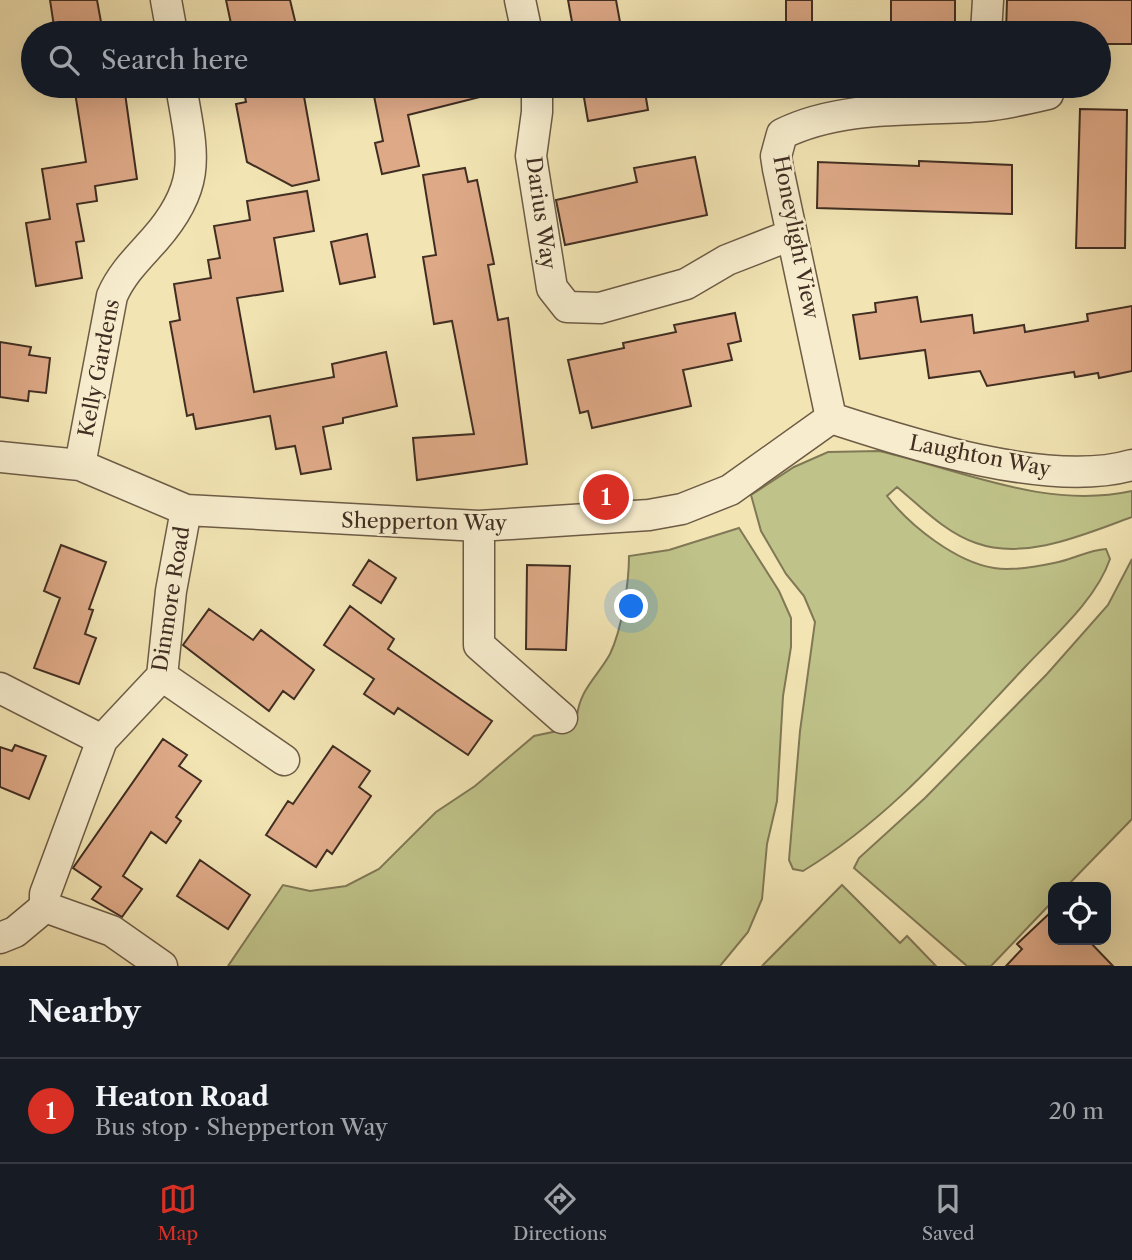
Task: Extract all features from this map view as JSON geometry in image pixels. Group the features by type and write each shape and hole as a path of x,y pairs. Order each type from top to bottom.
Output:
{"street":[{"path":"166,0 170,21"},
{"path":"520,0 524,21"},
{"path":"987,21 988,0"},
{"name":"Kelly Gardens","path":"80,465 112,296 124,274 175,212 191,175 191,144 183,98"},
{"name":"Darius Way","path":"537,98 531,156 552,288 567,307 600,308 687,284 727,260 792,235"},
{"name":"Honeylight View","path":"831,418 776,156 782,134 799,126 970,98"},
{"name":"Shepperton Way","path":"0,457 80,465 186,510 479,526 649,515 682,509 730,489 831,418"},
{"name":"Laughton Way","path":"831,418 920,447 1044,469 1074,473 1112,471 1132,465"},
{"name":"Dinmore Road","path":"44,906 49,878 102,740 162,676 171,591 186,510"},
{"path":"479,526 479,645 562,718"},
{"path":"162,676 284,760"},
{"path":"0,688 102,740"},
{"path":"0,938 15,932 44,906 112,931 162,966"}],"green space":[{"path":"879,451 1036,492 1100,496 1132,491 1132,517 1055,543 1015,549 995,548 954,533 897,487 887,496 908,519 935,541 979,564 1001,569 1024,568 1061,562 1106,549 1110,559 1095,589 1073,617 921,777 865,827 803,871 793,869 789,860 800,731 815,622 804,596 786,574 761,531 751,495 794,467 828,452"},
{"path":"739,528 779,591 791,618 791,647 783,696 777,801 767,844 762,899 748,932 720,966 228,966 283,885 310,891 346,886 379,869 436,812 475,786 534,736 562,730 577,716 582,698 610,654 618,632 628,579 629,556 669,550"},
{"path":"1132,559 1132,819 1071,882 1048,882 1048,906 991,966 967,966 854,868 859,858 925,798 1047,674 1108,605"},
{"path":"842,885 900,943 907,936 936,966 762,966"}],"building":[{"path":"50,0 97,0 101,21 53,21"},
{"path":"226,0 290,0 295,21 230,21"},
{"path":"568,0 616,0 620,21 572,21"},
{"path":"786,0 812,0 812,21 786,21"},
{"path":"891,0 955,0 955,21 891,21"},
{"path":"1007,0 1132,0 1132,44 1111,44 1111,21 1006,21"},
{"path":"76,98 126,98 137,179 95,186 97,201 77,204 84,241 76,242 82,278 36,286 26,223 50,219 42,169 86,162"},
{"path":"245,98 304,98 319,180 292,186 247,162 236,104 246,102"},
{"path":"374,98 476,98 408,115 419,166 382,174 375,143 383,141"},
{"path":"584,98 646,98 648,110 588,121"},
{"path":"1080,109 1127,110 1125,248 1076,248"},
{"path":"695,157 707,215 565,245 556,200 637,182 634,168"},
{"path":"919,161 1012,165 1012,214 817,208 818,162 919,166"},
{"path":"465,168 468,182 477,180 494,264 488,265 498,320 508,318 527,464 417,480 413,438 474,434 452,321 434,324 423,257 436,255 423,175"},
{"path":"307,191 314,231 274,238 283,291 237,298 254,392 334,377 332,364 386,352 397,406 343,418 343,423 323,427 331,469 301,474 295,446 276,449 270,416 196,429 193,414 187,416 170,322 180,320 174,284 211,278 208,260 220,258 214,226 250,220 247,201"},
{"path":"367,234 375,277 340,284 331,242"},
{"path":"917,297 921,322 972,315 974,333 1024,325 1025,332 1088,321 1087,314 1132,306 1132,371 1099,378 1098,373 1075,377 1074,372 987,386 980,371 929,378 925,350 860,359 853,315 876,312 875,303"},
{"path":"735,313 741,341 728,344 732,360 683,370 691,406 592,428 588,411 580,413 568,360 624,348 623,343 676,332 674,325"},
{"path":"0,342 31,347 29,355 50,358 46,393 29,391 28,401 0,397"},
{"path":"61,545 106,562 89,609 93,610 85,634 96,638 79,684 34,668 60,598 44,591"},
{"path":"369,560 396,578 381,603 353,585"},
{"path":"527,565 570,566 566,650 526,649"},
{"path":"350,606 394,639 388,649 492,721 468,755 398,708 394,714 364,694 374,679 324,645"},
{"path":"209,609 253,640 261,630 314,670 294,699 283,691 269,711 183,645"},
{"path":"163,739 187,755 179,766 201,781 176,817 181,821 166,843 151,832 123,876 142,889 122,917 92,899 101,887 73,868"},
{"path":"15,745 46,756 29,799 0,787 0,747 12,751"},
{"path":"333,746 370,771 359,787 371,796 332,854 327,850 316,867 266,835 288,801 293,804"},
{"path":"200,860 250,895 228,929 177,896"},
{"path":"1048,915 1048,945 1093,945 1113,966 1006,966 1022,949 1017,944"}],"place":[{"name":"Heaton Road","path":"606,497"}]}
